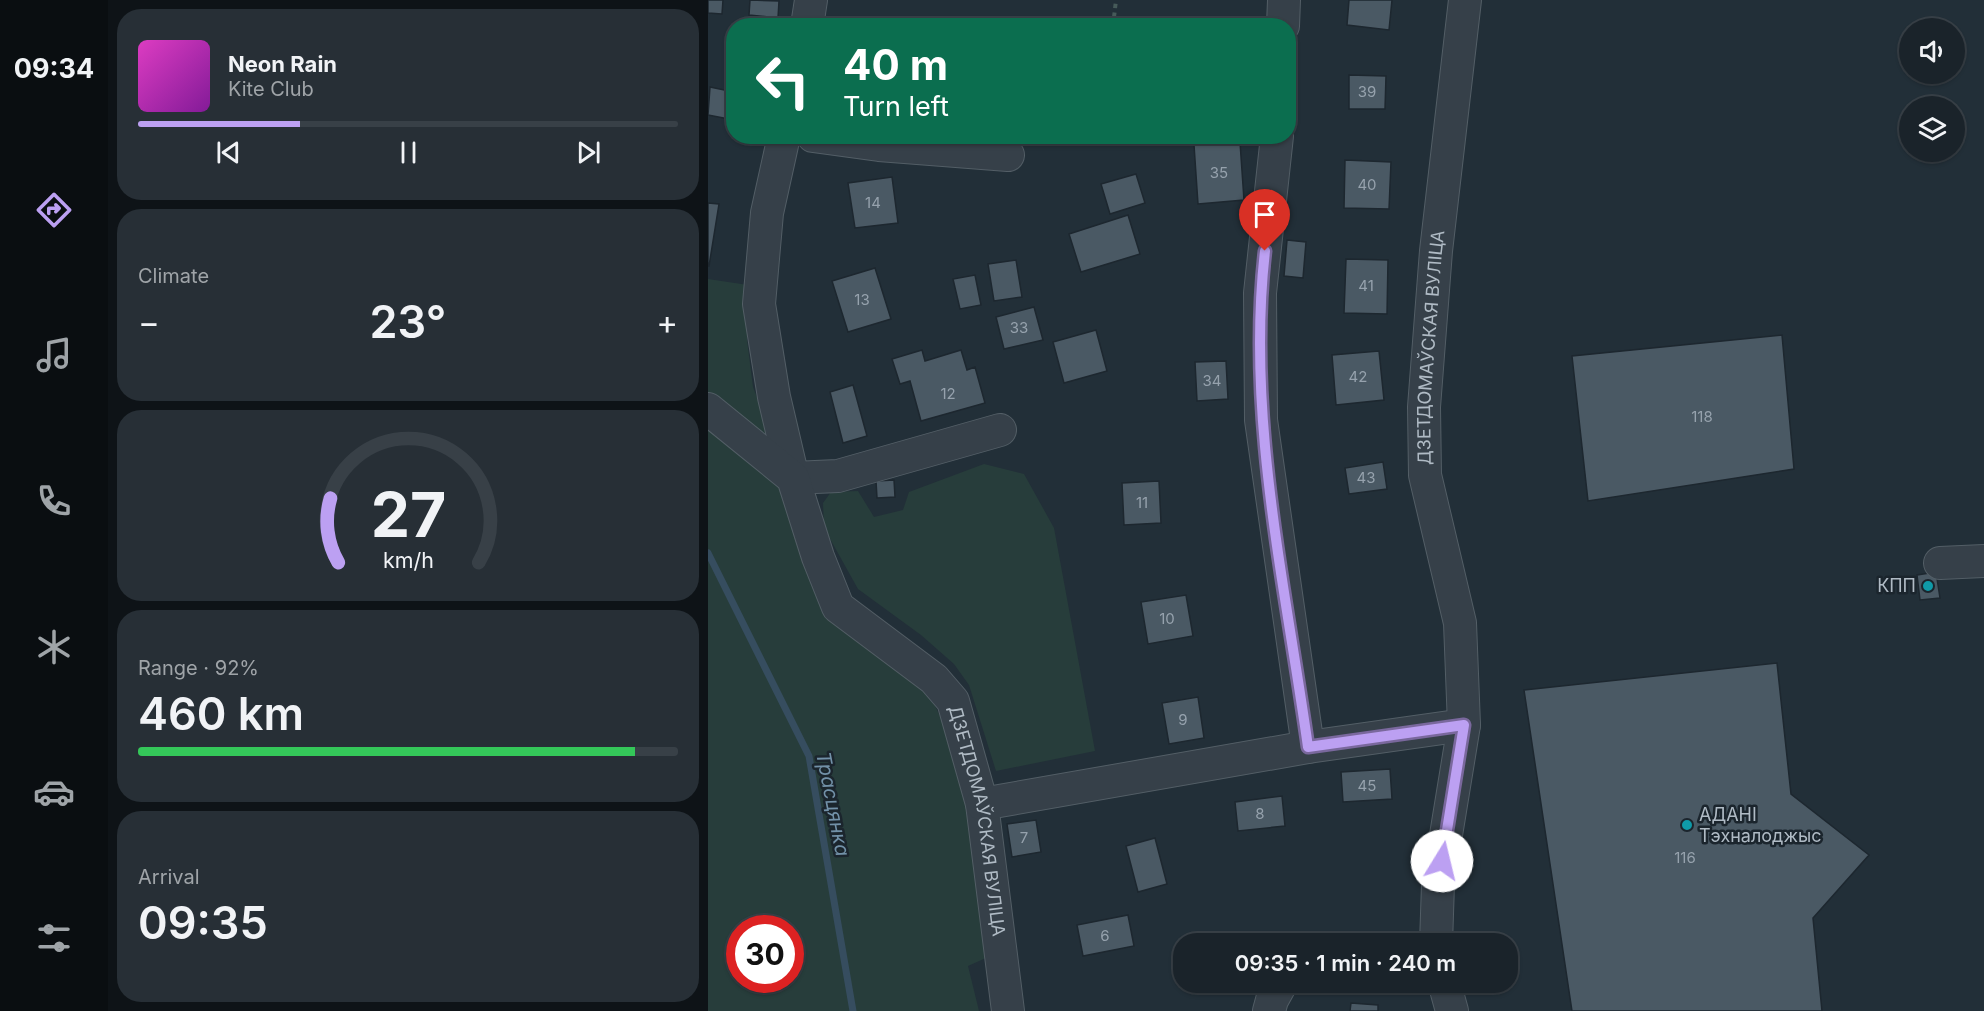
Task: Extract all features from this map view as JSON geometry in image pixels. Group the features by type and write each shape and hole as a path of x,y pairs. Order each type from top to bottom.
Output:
{"street":[{"path":"809,18 812,0"},
{"path":"1283,18 1284,0"},
{"name":"ДЗЕТДОМАЎСКАЯ ВУЛІЦА","path":"1436,933 1438,884 1464,725 1460,623 1425,475 1424,407 1436,251 1465,0"},
{"name":"ДЗЕТДОМАЎСКАЯ ВУЛІЦА","path":"781,144 767,213 759,304 774,397 793,478 818,557 838,607 934,679 953,701 982,804 1008,1011"},
{"path":"872,144 1008,155"},
{"path":"1276,144 1260,292 1262,420 1308,747"},
{"path":"708,409 793,478 838,476 1000,430"},
{"path":"1940,563 1984,561"},
{"path":"982,804 1308,747 1464,725"},
{"path":"1269,1011 1276,993"},
{"path":"1447,993 1452,1011"}],"path":[{"path":"1114,18 1116,0"}],"green space":[{"path":"708,279 748,285 747,340 753,387 773,439 736,422 778,485 802,534 832,616 930,695 955,748 972,821 988,957 968,966 979,1011 708,1011"},
{"path":"984,464 1024,474 1054,528 1095,751 996,771 969,685 954,664 921,635 858,589 824,528 823,503 831,492 858,491 874,517 903,510 909,492"}],"building":[{"path":"708,0 723,0 722,14 708,13"},
{"path":"750,0 779,1 778,18 749,15"},
{"path":"1349,0 1392,0 1389,30 1347,25"},
{"path":"1349,75 1386,76 1385,109 1349,109"},
{"path":"710,87 726,90 726,118 708,115"},
{"path":"1240,144 1244,200 1198,204 1194,145"},
{"path":"1345,160 1391,162 1389,209 1344,208"},
{"path":"1136,174 1145,203 1110,214 1101,184"},
{"path":"892,177 898,223 855,228 848,183"},
{"path":"708,203 719,204 709,266 708,266"},
{"path":"1128,215 1140,254 1081,272 1069,234"},
{"path":"1287,240 1306,242 1303,278 1284,276"},
{"path":"1346,259 1388,260 1387,314 1344,313"},
{"path":"1016,260 1022,297 994,301 988,264"},
{"path":"875,268 891,319 848,332 832,281"},
{"path":"975,275 981,305 960,309 953,279"},
{"path":"1034,307 1043,340 1004,349 996,317"},
{"path":"1096,330 1107,371 1064,383 1053,342"},
{"path":"1782,335 1794,469 1588,501 1572,356"},
{"path":"922,350 925,361 961,350 967,370 975,367 985,403 921,421 910,381 900,384 892,359"},
{"path":"1379,351 1384,400 1336,405 1332,355"},
{"path":"1226,361 1228,399 1197,401 1195,362"},
{"path":"853,385 867,436 843,443 830,392"},
{"path":"1383,462 1387,489 1349,494 1345,468"},
{"path":"894,480 895,497 877,498 876,481"},
{"path":"1159,481 1161,523 1124,525 1122,483"},
{"name":"КПП","path":"1936,572 1940,598 1920,600 1917,575"},
{"path":"1186,595 1193,636 1148,644 1141,602"},
{"name":"АДАНІ Тэхналоджыс","path":"1777,663 1791,794 1869,855 1813,918 1822,1011 1572,1011 1524,690"},
{"path":"1198,697 1204,738 1169,744 1162,703"},
{"path":"1390,769 1392,799 1343,802 1341,772"},
{"path":"1282,796 1285,826 1238,831 1235,802"},
{"path":"1036,820 1041,852 1012,857 1007,824"},
{"path":"1155,838 1167,884 1138,892 1126,846"},
{"path":"1128,915 1134,946 1083,956 1077,925"},
{"path":"1351,1003 1378,1005 1378,1011 1350,1011"}],"waterway":[{"name":"Трасцянка","path":"708,553 809,756 853,1011"}],"place":[{"name":"КПП","path":"1928,586"},
{"name":"АДАНІ Тэхналоджыс","path":"1687,825"}],"route":[{"path":"1265,251 1260,292 1262,420 1308,747 1464,725 1442,861"}]}
